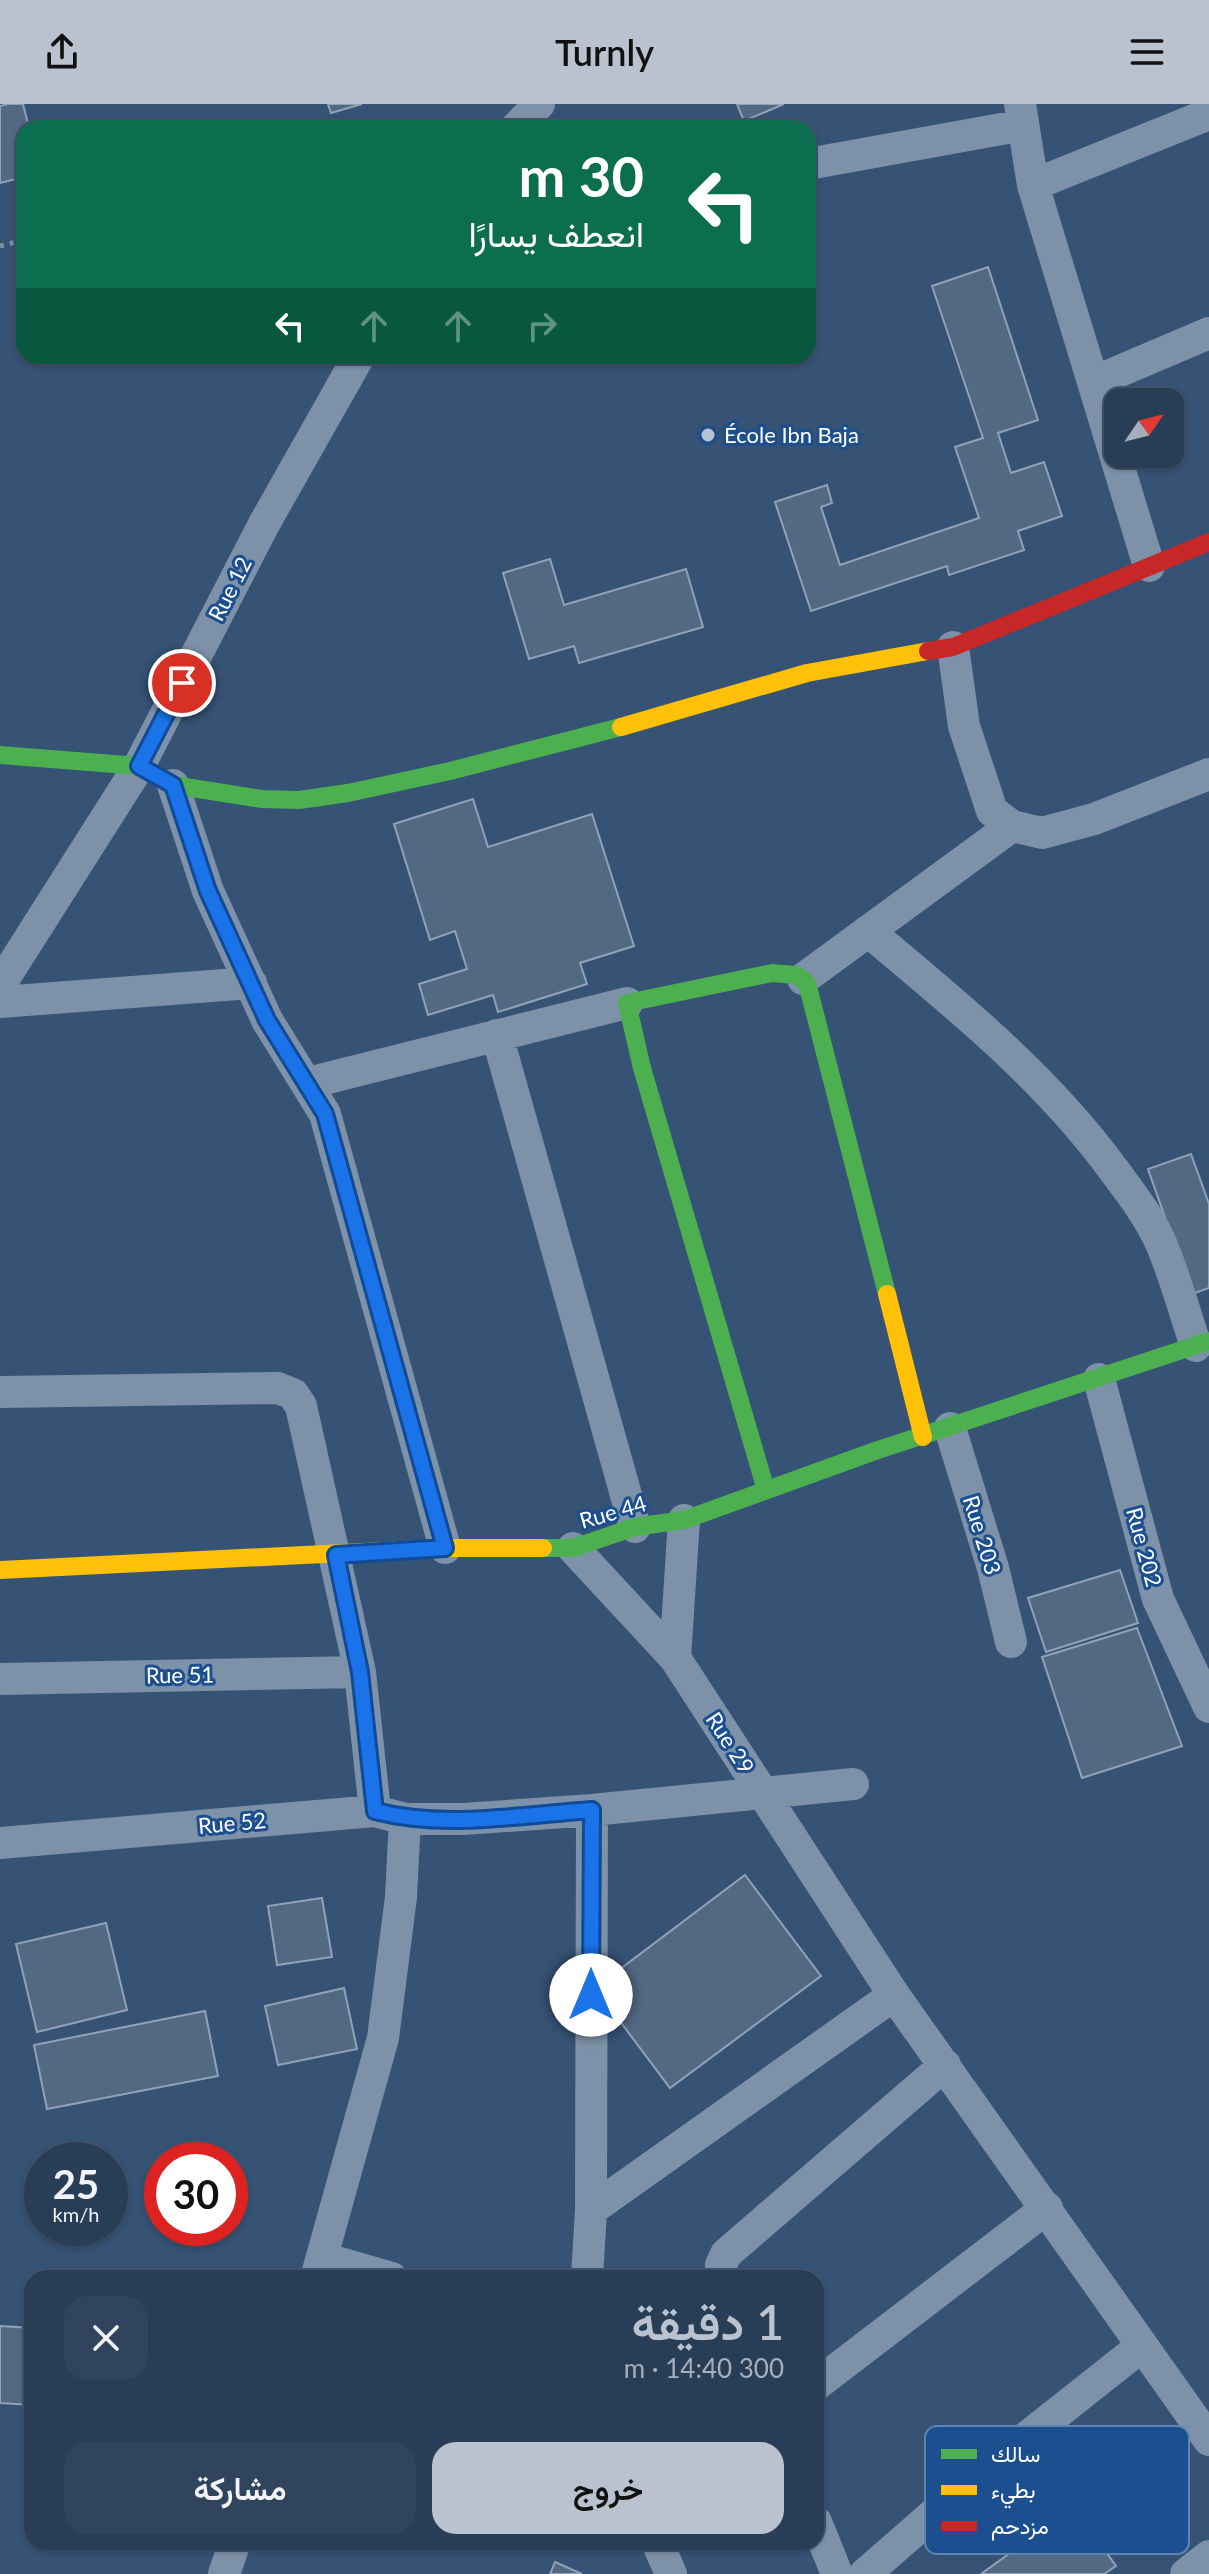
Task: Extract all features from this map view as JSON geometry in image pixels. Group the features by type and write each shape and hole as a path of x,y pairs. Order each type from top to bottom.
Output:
{"street":[{"path":"524,120 539,104"},
{"path":"816,162 1022,114 1033,185 1149,566"},
{"path":"1033,185 1209,114"},
{"path":"1094,382 1209,333"},
{"name":"Rue 12","path":"0,985 139,766 264,524 354,364"},
{"path":"0,755 139,766 173,785 262,799 299,800 348,793 450,771 658,718 807,673 953,647 1209,542"},
{"path":"953,647 964,726 992,811 1012,826 1042,833 1094,819 1209,774"},
{"path":"173,785 208,891 267,1020 325,1114 445,1548"},
{"path":"803,979 1012,826"},
{"path":"868,931 1007,1051 1061,1104 1104,1156 1140,1206 1159,1241 1202,1344"},
{"path":"308,1083 627,1003 772,973 796,975 810,988 937,1433"},
{"path":"0,1002 251,983"},
{"path":"627,1003 642,1068 766,1490"},
{"path":"497,1035 635,1527"},
{"name":"Rue 44","path":"0,1570 445,1548 573,1548 635,1527 684,1520 1202,1344"},
{"name":"Rue 202","path":"1099,1379 1158,1599 1209,1707"},
{"path":"0,1392 278,1388 293,1394 301,1406 336,1555 390,1815 401,1897 383,2038 319,2268"},
{"name":"Rue 203","path":"937,1433 993,1568 1011,1642"},
{"path":"675,1658 684,1520"},
{"name":"Rue 29","path":"573,1548 675,1658 763,1793 853,1784"},
{"name":"Rue 51","path":"0,1679 360,1672"},
{"path":"763,1793 894,1995 1209,2440"},
{"name":"Rue 52","path":"0,1843 390,1815 463,1819 763,1793"},
{"path":"587,2270 591,2210 592,1810"},
{"path":"591,2210 894,1995"},
{"path":"722,2270 726,2254 945,2065"},
{"path":"824,2379 1047,2208"},
{"path":"1041,2426 1142,2346"},
{"path":"865,2574 925,2522"},
{"path":"824,2542 837,2574"},
{"path":"224,2574 232,2550"},
{"path":"660,2550 671,2574"},
{"path":"1186,2574 1209,2556"}],"building":[{"path":"23,104 27,120 16,120 16,179 0,183 0,106"},
{"path":"328,104 362,104 331,113"},
{"path":"737,104 784,104 746,120"},
{"path":"988,267 1038,420 998,433 1011,473 1044,462 1062,516 1018,531 1024,550 949,575 947,566 811,611 775,502 827,485 832,503 821,507 840,565 979,518 955,447 983,438 932,286"},
{"path":"550,559 564,605 686,569 703,627 579,663 574,646 529,659 503,573"},
{"path":"473,799 488,847 592,814 634,946 580,963 587,984 498,1012 493,995 428,1015 419,984 467,969 455,931 430,940 394,824"},
{"path":"1191,1154 1209,1204 1209,1288 1192,1294 1148,1169"},
{"path":"1120,1570 1138,1623 1046,1652 1028,1598"},
{"path":"1137,1628 1182,1746 1082,1778 1042,1657"},
{"path":"745,1875 821,1976 670,2088 595,1988"},
{"path":"322,1898 332,1957 277,1965 268,1906"},
{"path":"106,1923 127,2010 37,2032 16,1944"},
{"path":"344,1988 357,2049 278,2065 265,2006"},
{"path":"205,2011 218,2076 47,2109 34,2045"},
{"path":"0,2326 24,2328 24,2404 0,2403"},
{"path":"1009,2554 1107,2554 1116,2566 1104,2574 981,2574"},
{"path":"555,2562 582,2574 550,2574"}],"traffic: fast":[{"path":"0,755 139,766 173,785 262,799 299,800 450,771 621,727"},
{"path":"766,1490 642,1068 627,1003 772,973 796,975 807,983 887,1294"},
{"path":"543,1548 573,1548 635,1527 684,1520 875,1451 1209,1341"}],"traffic: slow":[{"path":"621,727 807,673 928,651"},
{"path":"887,1294 923,1437"},
{"path":"0,1570 445,1548 543,1548"}],"traffic: jam":[{"path":"928,651 953,647 1209,542"}],"place":[{"name":"École Ibn Baja","path":"708,435"}],"route":[{"path":"182,683 139,766 173,785 208,891 267,1020 325,1114 445,1548 336,1555 360,1672 375,1811 405,1819 463,1819 592,1810 591,1995"}]}
